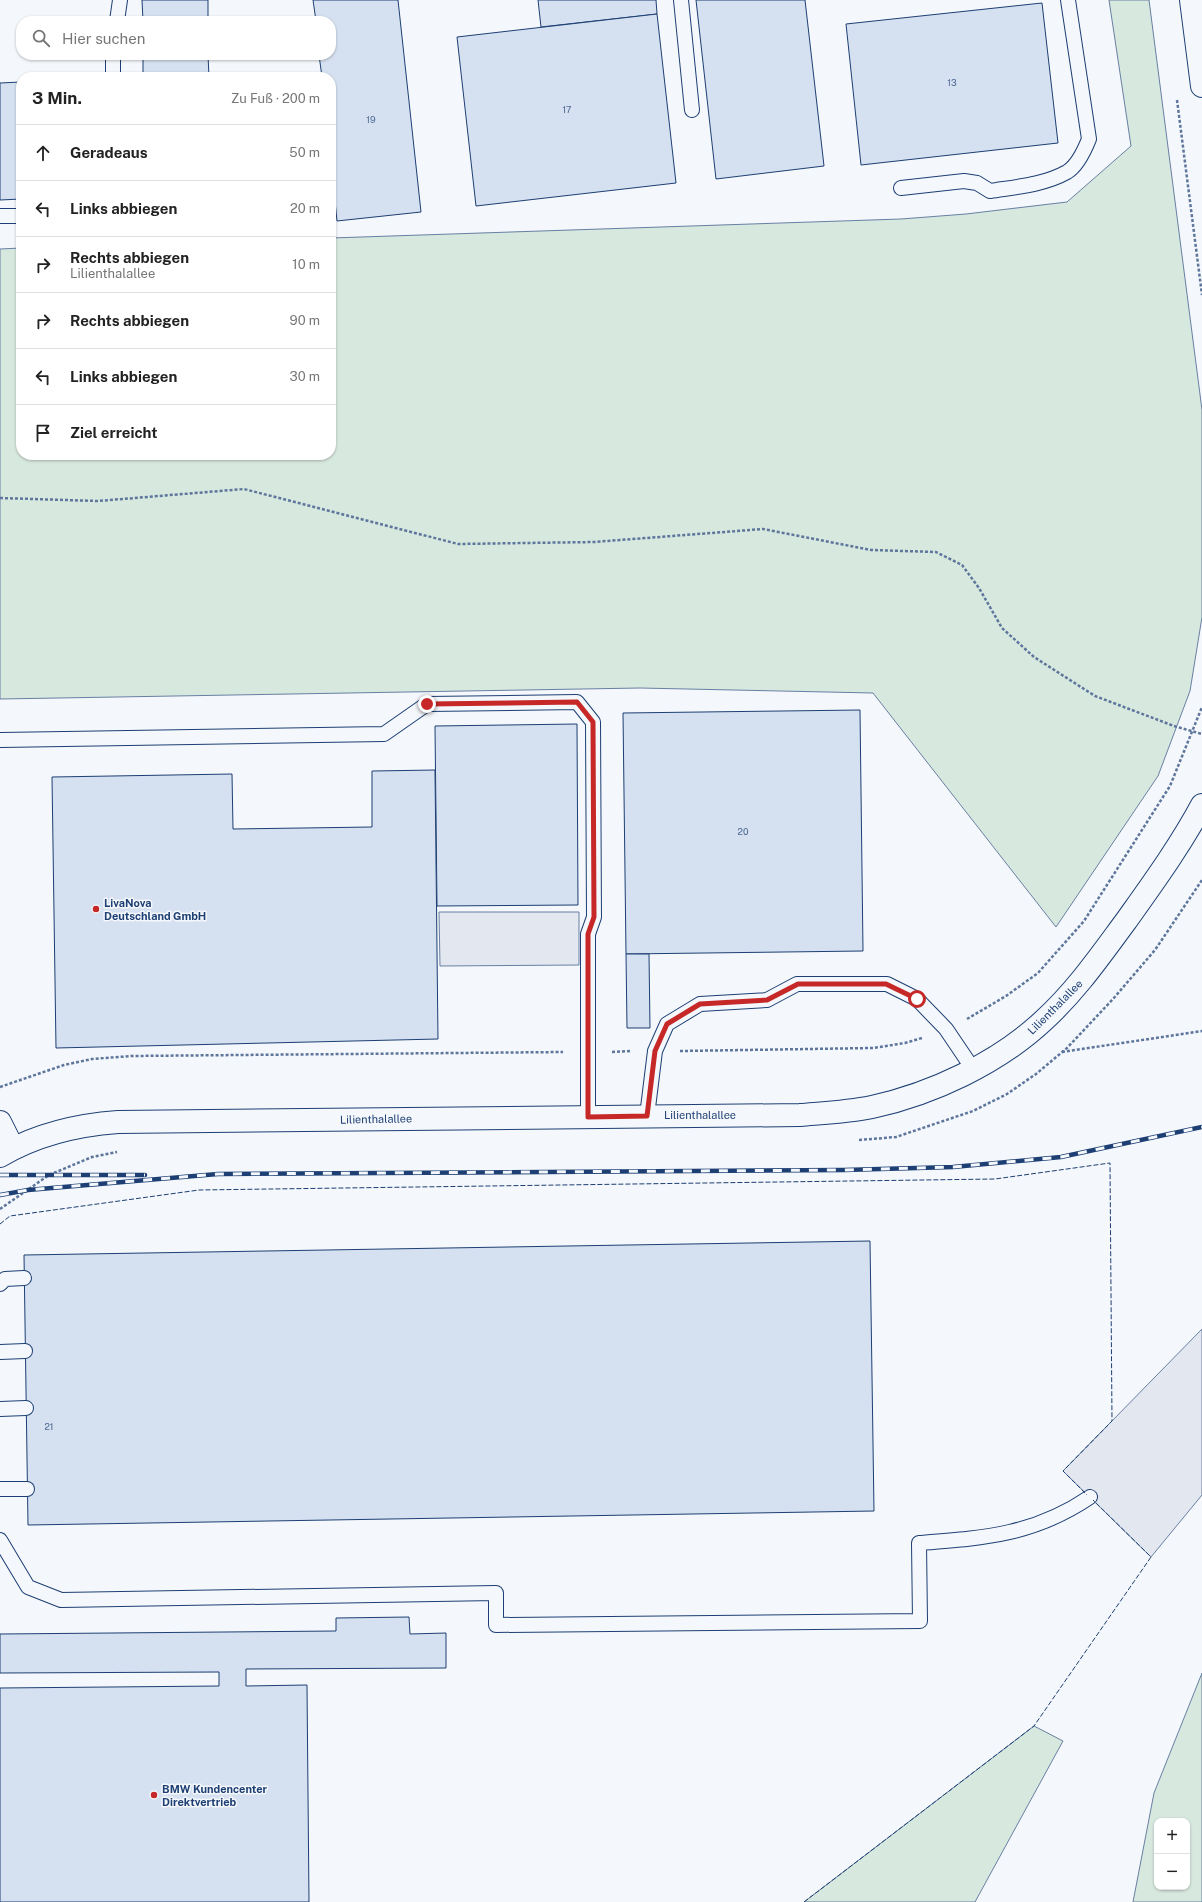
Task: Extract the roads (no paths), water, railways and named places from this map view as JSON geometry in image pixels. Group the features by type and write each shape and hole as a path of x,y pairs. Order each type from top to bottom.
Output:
{"street":[{"path":"1191,0 1202,86"},
{"name":"Lilienthalallee","path":"7,1152 51,1133 85,1125 118,1122 800,1115 871,1107 906,1098 938,1086 973,1069 1023,1038 1062,1002 1089,972 1165,866 1202,805"},
{"path":"0,1122 7,1152"}],"lane":[{"path":"118,16 120,0"},
{"path":"681,0 692,110"},
{"path":"901,188 964,181 977,183 990,191 1034,184 1068,172 1084,152 1089,139 1068,0"},
{"path":"112,60 113,72"},
{"path":"0,216 16,216"},
{"path":"0,740 384,734 427,704 577,702 593,722 594,917 588,934 588,1117"},
{"path":"647,1116 655,1051 667,1024 700,1004 767,1000 798,984 886,984 917,999 946,1029 973,1069"},
{"path":"0,1284 4,1279 24,1278"},
{"path":"0,1352 25,1351"},
{"path":"0,1409 26,1408"},
{"path":"0,1489 27,1489"},
{"path":"0,1540 28,1587 61,1600 496,1593 496,1625 920,1621 919,1543 973,1539 1020,1531 1071,1510 1090,1497"}],"railway":[{"path":"0,1195 28,1190 218,1174 844,1170 953,1167 1061,1157 1202,1127"},
{"path":"0,1175 145,1175"}],"place":[{"name":"LivaNova Deutschland GmbH","path":"96,909"},
{"name":"BMW Kundencenter Direktvertrieb","path":"154,1795"}]}
